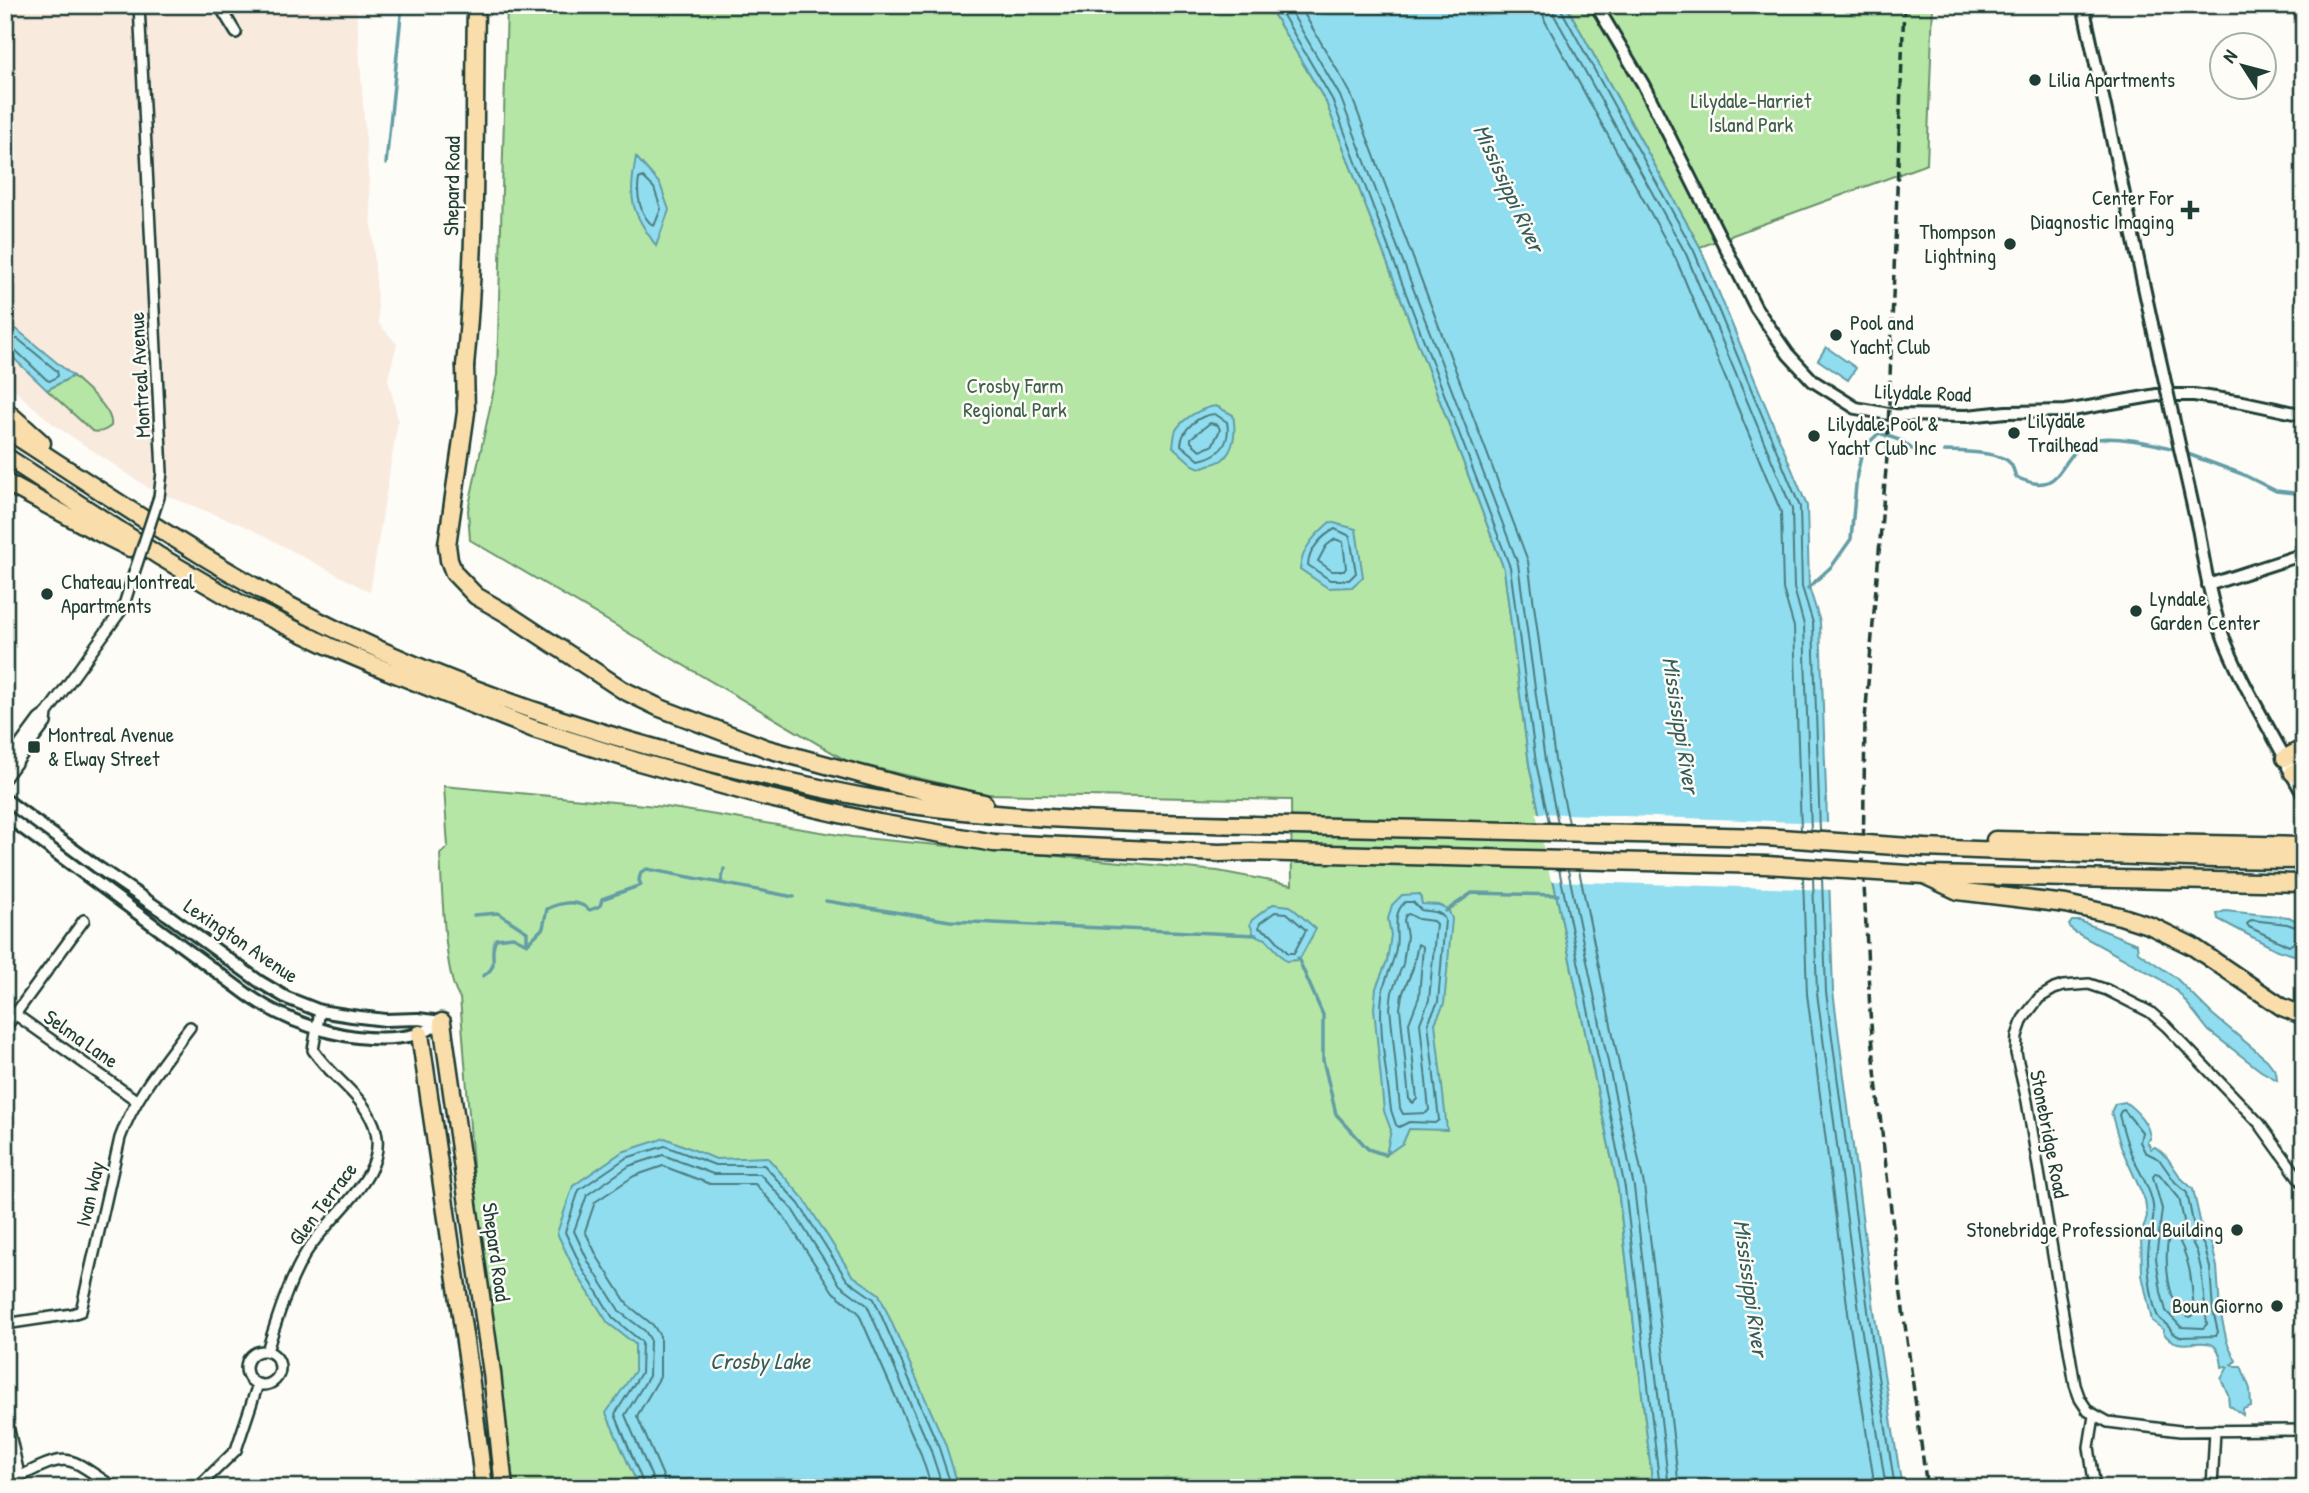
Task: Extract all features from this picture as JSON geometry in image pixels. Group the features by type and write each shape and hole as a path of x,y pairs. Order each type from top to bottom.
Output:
{"highway":[{"name":"Shepard Road","path":"476,5 472,275 465,366 466,412 447,545 454,573 476,596 623,690 660,708 768,749 1023,815"},
{"path":"5,410 74,474"},
{"path":"5,429 222,568 337,629 434,672 573,724 720,765 910,805 1155,823 1765,837 1945,849 2304,860"},
{"path":"5,456 159,556 213,587 272,619 432,690 534,729 639,762 761,796 867,821 994,843 1219,853 1766,865 1924,875 2304,883"},
{"path":"5,482 88,527 213,587"},
{"path":"2285,758 2304,748"},
{"path":"1945,849 1999,840 2304,846"},
{"path":"1924,875 1958,891 2066,904 2151,926 2192,946 2282,1007 2304,1016"},
{"name":"Shepard Road","path":"442,1022 492,1373 504,1488"},
{"name":"Shepard Road","path":"421,1034 484,1488"}],"main road":[{"path":"2285,758 2298,770 2304,794"}],"street":[{"name":"Montreal Avenue","path":"5,765 39,719 47,713 123,608 159,497 162,472 139,5"},
{"path":"219,5 236,33"},
{"name":"Lilydale Road","path":"1595,5 1643,84 1756,308 1788,354 1812,381 1856,408 1877,414 1967,416 2074,410 2157,395 2194,395 2243,401 2304,415"},
{"path":"2083,5 2199,533 2208,585 2221,628 2240,674 2285,758"},
{"path":"2208,585 2304,554"},
{"name":"Montreal Avenue","path":"5,778 46,723 47,713"},
{"path":"5,788 6,801"},
{"name":"Lexington Avenue","path":"6,801 260,982 287,998 320,1010 385,1020 418,1019 442,1022"},
{"name":"Lexington Avenue","path":"5,815 264,1007 316,1028 364,1037 421,1034 442,1022"},
{"path":"5,1028 84,920"},
{"name":"Stonebridge Road","path":"2094,1416 2083,1405 2075,1385 2027,1101 2016,1053 2019,1027 2033,1004 2054,989 2071,984 2089,984 2150,1012 2259,1123 2304,1185"},
{"name":"Selma Lane","path":"5,1007 136,1100"},
{"name":"Glen Terrace","path":"258,1384 249,1378 247,1362 253,1355 267,1351 286,1292 306,1253 370,1174 377,1153 377,1136 366,1108 313,1050 320,1010"},
{"name":"Ivan Way","path":"5,1324 81,1311 120,1138 136,1100 190,1027"},
{"path":"197,1488 236,1450 258,1384 271,1383 279,1373 279,1362 267,1351"},
{"path":"5,1412 22,1488"},
{"path":"2095,1488 2089,1447 2094,1416 2108,1422 2171,1430 2304,1430"},
{"path":"2212,1488 2215,1430"},
{"path":"19,1477 49,1462 65,1458 115,1488"}],"shaded area":[{"path":"5,5 356,5 379,324 397,344 388,378 398,420 370,592 247,527 150,489 53,424 5,382"}],"green space":[{"name":"Crosby Farm Regional Park","path":"507,5 1268,5 1326,102 1504,569 1529,764 1618,1189 1653,1488 507,1488 480,1256 460,998 450,972 445,930 440,854 448,847 444,786 666,807 852,837 1218,871 1292,885 1291,800 985,794 847,761 470,540 468,510 497,375"},
{"name":"Lilydale-Harriet Island Park","path":"1566,5 1933,5 1927,164 1700,247"},
{"path":"73,376 98,399 108,413 111,426 107,429 92,431 47,390"}],"water":[{"name":"Mississippi River","path":"1268,5 1566,5 1700,247 1807,506 1809,587 1820,622 1833,991 1875,1317 1902,1488 1653,1488 1618,1189 1529,764 1504,569 1326,102"},
{"path":"636,157 660,184 669,210 656,246 641,223 634,204 632,185"},
{"path":"15,328 73,376 47,390 5,350 5,338"},
{"path":"1826,347 1856,368 1848,380 1818,360"},
{"path":"1216,406 1233,415 1232,445 1222,460 1200,468 1173,447 1176,430 1188,417"},
{"path":"1330,522 1356,529 1363,577 1352,587 1328,588 1300,569 1310,542"},
{"path":"1420,894 1422,904 1439,905 1448,909 1452,919 1444,1004 1435,1023 1447,1130 1409,1129 1403,1143 1386,1155 1391,1130 1384,1111 1374,1008 1376,988 1387,961 1391,935 1388,919 1392,905 1402,895"},
{"path":"1273,904 1290,906 1316,929 1299,960 1286,961 1266,939 1254,935 1250,924 1252,920"},
{"path":"2225,911 2289,917 2301,923 2303,936 2299,947 2294,955 2277,950 2218,919 2217,914"},
{"path":"2072,921 2080,921 2137,944 2138,952 2175,977 2212,1014 2267,1060 2276,1072 2277,1080 2209,1031 2178,992 2159,978 2073,931 2069,925"},
{"path":"2125,1102 2145,1123 2151,1149 2155,1147 2166,1156 2181,1178 2193,1189 2201,1225 2212,1246 2217,1267 2220,1311 2227,1342 2236,1361 2232,1364 2241,1366 2250,1389 2251,1406 2243,1409 2243,1415 2229,1405 2228,1394 2221,1379 2228,1367 2222,1367 2214,1345 2171,1340 2164,1330 2152,1321 2142,1275 2141,1236 2147,1216 2145,1200 2121,1147 2111,1112 2115,1104"},
{"name":"Crosby Lake","path":"665,1138 716,1159 767,1157 804,1199 852,1275 879,1294 945,1443 959,1488 639,1488 606,1413 635,1371 635,1344 608,1323 575,1271 557,1233 573,1186 622,1152"}],"pier":[{"path":"1536,813 1830,823 1833,890 1551,881"}],"waterway":[{"path":"386,164 402,5"},
{"path":"1808,588 1832,566 1851,539 1857,474 1863,448 1879,433 1917,450"},
{"path":"1944,451 1997,456 2010,463 2016,477 2032,483 2043,483 2052,480 2079,448 2098,439 2133,440 2177,450"},
{"path":"2185,453 2242,474 2276,491 2304,494"},
{"path":"483,976 492,967 496,939 513,937 527,944 543,928 547,909 569,903 580,904 590,910 600,906 602,899 641,885 641,872 647,869 794,897"},
{"path":"721,883 724,869"},
{"path":"1446,911 1472,893 1558,895"},
{"path":"826,901 950,921 1256,935"},
{"path":"474,915 498,913 527,932 527,944"},
{"path":"1298,958 1323,1015 1323,1060 1336,1114 1368,1149 1386,1155 1388,1151"}],"railway":[{"path":"1904,5 1887,457 1865,719 1863,863 1876,1081 1927,1488"}],"place":[{"name":"Lilia Apartments","path":"2035,80"},
{"name":"Center For Diagnostic Imaging","path":"2190,210"},
{"name":"Thompson Lightning","path":"2010,244"},
{"name":"Pool and Yacht Club","path":"1836,335"},
{"name":"Lilydale Trailhead","path":"2014,433"},
{"name":"Lilydale Pool & Yacht Club Inc","path":"1814,436"},
{"name":"Chateau Montreal Apartments","path":"47,594"},
{"name":"Lyndale Garden Center","path":"2136,611"},
{"name":"Montreal Avenue & Elway Street","path":"34,747"},
{"name":"Stonebridge Professional Building","path":"2237,1230"},
{"name":"Boun Giorno","path":"2277,1306"}]}
